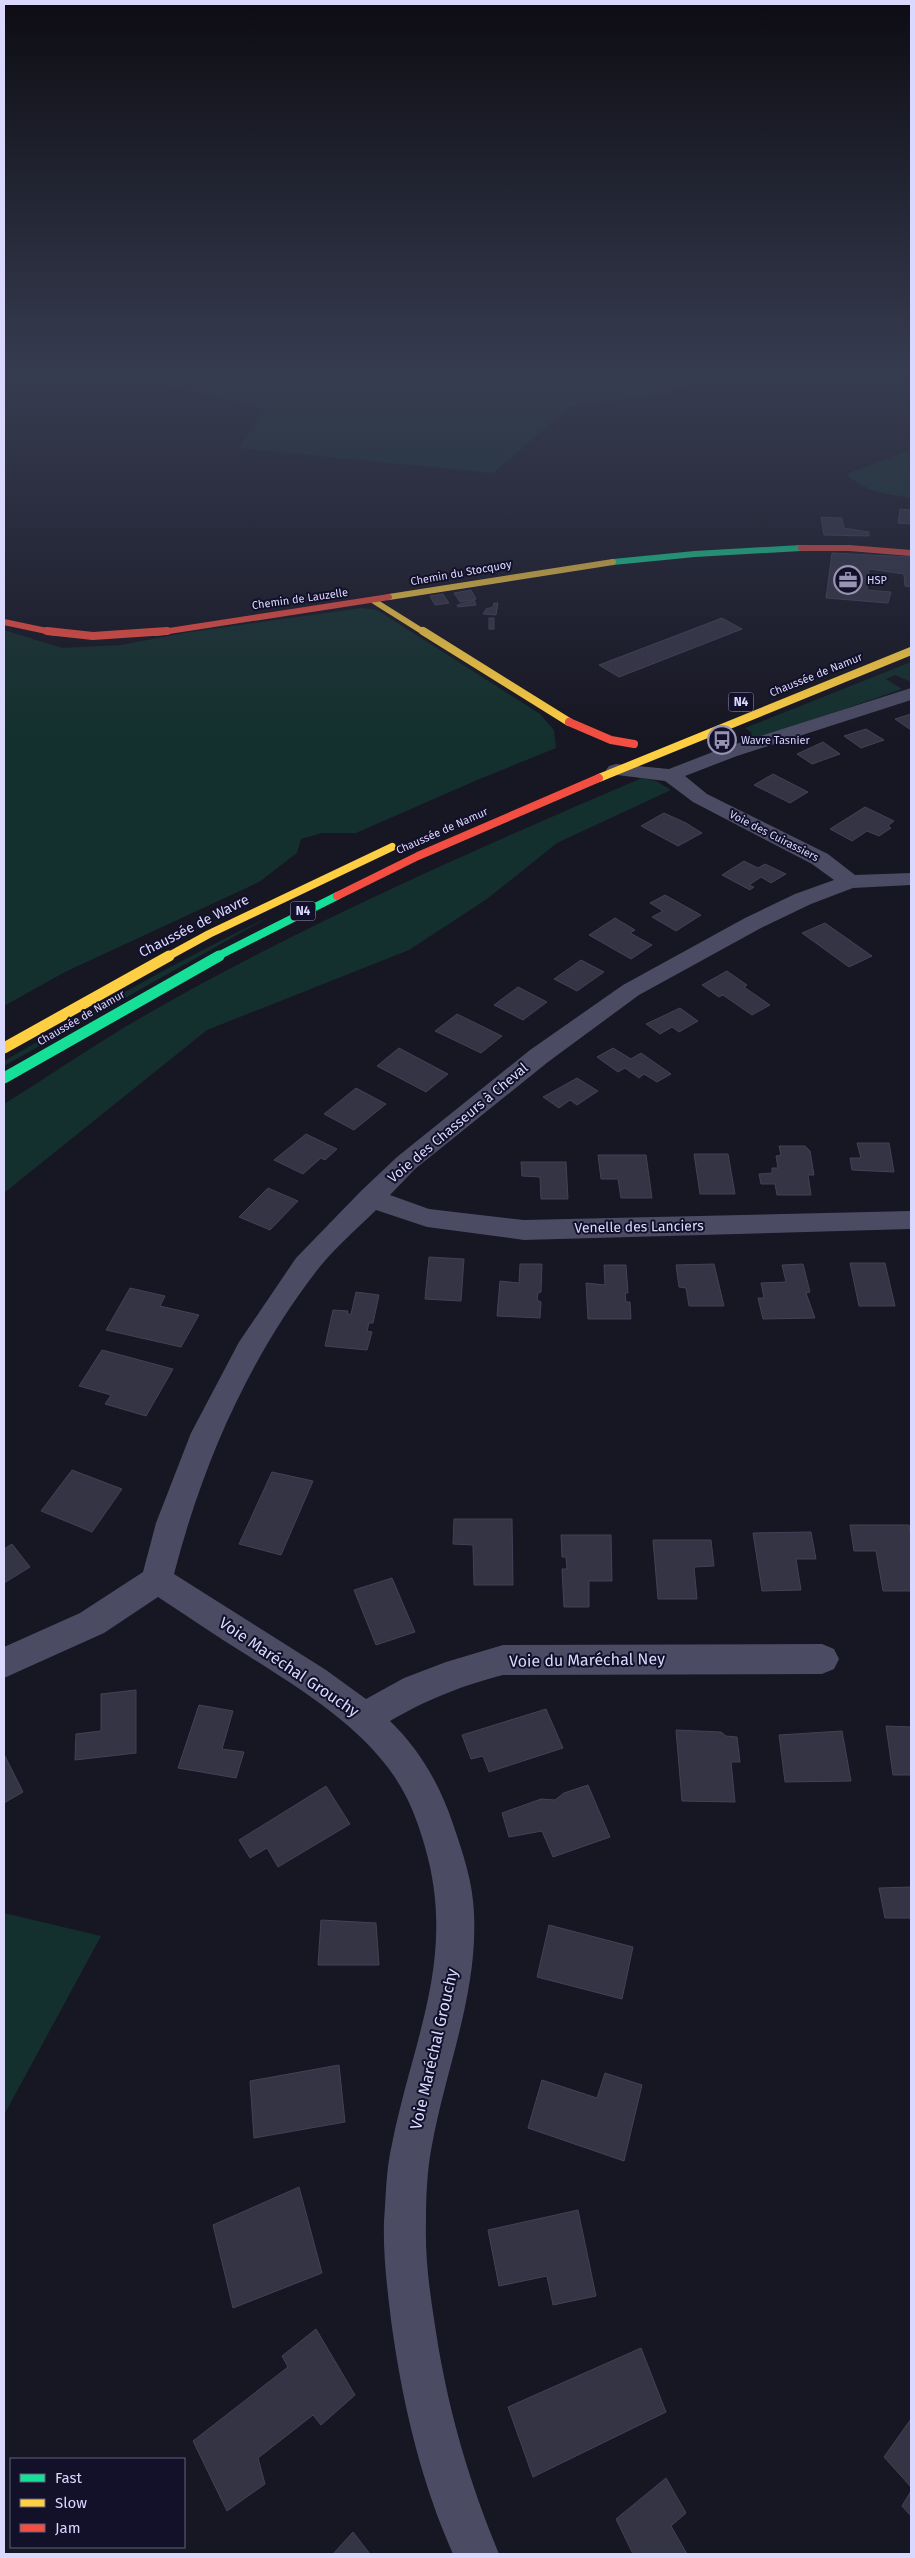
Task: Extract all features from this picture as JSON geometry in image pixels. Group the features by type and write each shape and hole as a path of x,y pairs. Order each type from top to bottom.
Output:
{"main road":[{"name":"Chemin du Stocquoy","path":"374,601 564,568 669,557 776,549 831,548 911,553"},
{"name":"Chemin de Lauzelle","path":"4,622 40,634 81,638 127,637 374,601"},
{"path":"374,601 569,722 582,741"},
{"name":"Chaussée de Namur","path":"4,1078 152,992 308,909 614,762 667,749 911,651"},
{"name":"Chaussée de Namur","path":"569,722 611,740 639,742 614,762"},
{"name":"Chaussée de Wavre","path":"4,1048 209,934 404,842"}],"street":[{"path":"614,762 671,776 730,752 911,694"},
{"path":"667,749 671,776"},
{"name":"Voie des Cuirassiers","path":"671,776 700,798 820,859 850,882"},
{"path":"850,882 911,879"},
{"name":"Voie des Chasseurs à Cheval","path":"157,1580 172,1523 206,1433 249,1350 306,1265 370,1198 406,1163 532,1062 631,990 753,923 803,900 850,882"},
{"name":"Venelle des Lanciers","path":"370,1198 427,1218 524,1230 911,1220"},
{"path":"4,1663 92,1623 125,1603 157,1580"},
{"name":"Voie Maréchal Grouchy","path":"157,1580 300,1671 364,1718 399,1756 422,1790 435,1821 453,1881 456,1922 454,1969 413,2138 406,2210 407,2273 420,2373 437,2449 457,2514 476,2554"},
{"name":"Voie du Maréchal Ney","path":"364,1718 416,1689 458,1672 503,1660 822,1659"}],"green space":[{"path":"897,495 911,495 911,498"},
{"path":"362,608 377,610 540,714 554,730 556,748 356,833 322,833 301,839 297,853 259,882 65,972 4,1006 4,630 62,648 121,645 190,632"},
{"path":"911,662 911,682 895,675 886,679 902,689 755,740 740,739 752,733 745,728"},
{"path":"642,778 656,781 671,790 557,843 487,899 409,950 207,1030 4,1193 4,1104 125,1027 187,992 315,925 445,864"},
{"path":"269,917 4,1066 4,1061 102,1005 168,968"},
{"path":"4,1913 101,1936 4,2115"}],"building":[{"path":"900,509 911,510 911,524 898,523"},
{"path":"821,517 842,518 844,528 869,532 869,536 824,535"},
{"name":"HSP","path":"832,553 911,557 911,587 905,586 904,574 869,569 867,590 891,592 888,603 826,598"},
{"path":"471,590 476,599 460,602 454,593"},
{"path":"443,594 449,603 435,605 430,596"},
{"path":"474,600 476,605 458,607 457,605"},
{"path":"494,603 498,603 496,615 483,614 486,609 493,607"},
{"path":"489,618 494,618 494,629 489,629"},
{"path":"722,618 742,629 619,677 599,665"},
{"path":"911,714 911,730 895,719"},
{"path":"866,729 884,740 861,748 844,736"},
{"path":"823,742 840,754 812,764 797,754"},
{"path":"773,774 808,792 790,803 754,785"},
{"path":"865,807 894,821 888,826 891,828 879,836 867,831 852,841 830,829"},
{"path":"664,813 702,833 678,846 641,826"},
{"path":"744,861 758,868 765,864 786,874 771,883 761,877 749,885 754,887 750,890 722,875"},
{"path":"665,895 701,915 676,931 652,917 663,911 650,903"},
{"path":"615,918 635,930 630,933 652,945 631,959 589,935"},
{"path":"825,923 872,956 849,967 802,933"},
{"path":"581,960 604,972 577,991 554,979"},
{"path":"727,971 747,985 744,987 770,1005 752,1015 723,995 719,997 702,985"},
{"path":"518,987 547,1002 523,1020 494,1005"},
{"path":"680,1008 698,1021 679,1032 672,1027 660,1034 646,1024"},
{"path":"457,1014 502,1036 481,1053 435,1031"},
{"path":"399,1048 448,1074 426,1092 377,1066"},
{"path":"613,1048 631,1059 641,1053 671,1074 657,1082 644,1074 639,1078 625,1068 618,1072 597,1057"},
{"path":"577,1078 598,1091 577,1105 570,1100 559,1108 543,1097"},
{"path":"356,1088 386,1104 354,1130 324,1114"},
{"path":"306,1134 337,1149 325,1160 321,1158 303,1174 274,1160"},
{"path":"857,1143 889,1143 894,1172 852,1170 850,1158 861,1158"},
{"path":"779,1146 805,1146 810,1151 814,1175 808,1175 811,1195 777,1195 775,1184 761,1184 759,1174 772,1173 772,1168 778,1168 776,1156 781,1155"},
{"path":"694,1154 728,1154 735,1194 700,1194"},
{"path":"598,1155 646,1155 652,1198 621,1198 618,1179 601,1179"},
{"path":"521,1162 566,1162 568,1199 541,1199 540,1177 522,1176"},
{"path":"268,1188 298,1201 270,1230 239,1217"},
{"path":"429,1257 464,1259 461,1301 425,1299"},
{"path":"850,1263 885,1263 895,1306 859,1306"},
{"path":"520,1264 542,1264 541,1292 538,1293 537,1300 541,1302 540,1318 497,1316 500,1281 519,1283"},
{"path":"714,1264 724,1306 689,1306 686,1288 679,1287 676,1265"},
{"path":"803,1264 810,1292 806,1293 815,1318 763,1319 758,1298 764,1298 761,1283 786,1282 782,1265"},
{"path":"604,1265 626,1265 628,1293 625,1293 626,1302 630,1302 631,1319 588,1319 586,1283 605,1285"},
{"path":"130,1288 165,1296 160,1306 199,1315 181,1347 106,1330"},
{"path":"356,1292 379,1295 373,1323 369,1323 367,1331 372,1332 367,1350 325,1346 333,1310 348,1311 347,1314 351,1314"},
{"path":"102,1350 173,1369 146,1416 105,1404 111,1395 79,1386"},
{"path":"72,1470 122,1489 92,1532 41,1511"},
{"path":"272,1472 313,1481 281,1555 239,1544"},
{"path":"454,1519 512,1519 513,1585 474,1585 473,1545 453,1544"},
{"path":"850,1525 909,1525 911,1537 911,1591 883,1591 876,1551 854,1551"},
{"path":"811,1532 816,1559 796,1559 801,1590 762,1591 753,1533"},
{"path":"561,1535 611,1535 612,1581 589,1581 589,1607 564,1607 562,1569 567,1569 566,1557 562,1557"},
{"path":"653,1540 711,1540 714,1566 694,1567 697,1599 658,1599"},
{"path":"12,1544 30,1567 4,1583 4,1549"},
{"path":"392,1578 415,1632 376,1645 354,1590"},
{"path":"136,1690 136,1753 75,1760 76,1734 101,1731 101,1694"},
{"path":"199,1705 233,1711 222,1749 244,1752 236,1778 178,1768"},
{"path":"546,1709 563,1748 489,1772 483,1756 471,1759 462,1735"},
{"path":"886,1726 911,1727 911,1775 893,1775"},
{"path":"676,1730 721,1732 726,1736 737,1737 740,1762 731,1762 735,1802 682,1801"},
{"path":"842,1731 851,1781 785,1782 779,1735"},
{"path":"4,1754 23,1792 4,1803"},
{"path":"588,1785 610,1837 553,1857 542,1831 509,1837 502,1813 541,1799 555,1800 564,1793"},
{"path":"326,1786 350,1824 278,1867 267,1848 250,1858 239,1840"},
{"path":"911,1887 911,1923 910,1918 885,1918 879,1888"},
{"path":"321,1920 376,1923 379,1965 318,1965"},
{"path":"549,1925 633,1947 622,1999 537,1977"},
{"path":"339,2065 345,2122 254,2138 250,2081"},
{"path":"605,2073 642,2085 624,2161 528,2128 542,2080 597,2098"},
{"path":"299,2187 322,2273 233,2308 213,2225"},
{"path":"578,2210 596,2296 553,2305 547,2276 499,2286 488,2230"},
{"path":"316,2329 355,2395 321,2425 313,2415 258,2458 265,2484 227,2511 193,2441 288,2367 282,2356"},
{"path":"641,2348 666,2412 533,2477 508,2407"},
{"path":"911,2419 911,2487 884,2457"},
{"path":"666,2478 686,2513 671,2526 687,2554 633,2554 616,2519"},
{"path":"911,2491 911,2516 902,2506"},
{"path":"353,2532 370,2554 333,2554"}],"traffic: fast":[{"path":"613,562 695,554 801,548"},
{"path":"4,1078 169,983 252,938 337,896"}],"traffic: slow":[{"path":"389,597 613,562"},
{"path":"374,601 569,722"},
{"path":"599,778 911,651"},
{"path":"4,1048 209,934 392,847"}],"traffic: jam":[{"path":"801,548 849,548 911,553"},
{"path":"4,622 64,634 121,635 178,630 389,597"},
{"path":"569,722 611,740 634,744"},
{"path":"337,896 418,856 599,778"}],"place":[{"name":"HSP","path":"848,580"},
{"name":"Wavre Tasnier","path":"722,740"}]}
